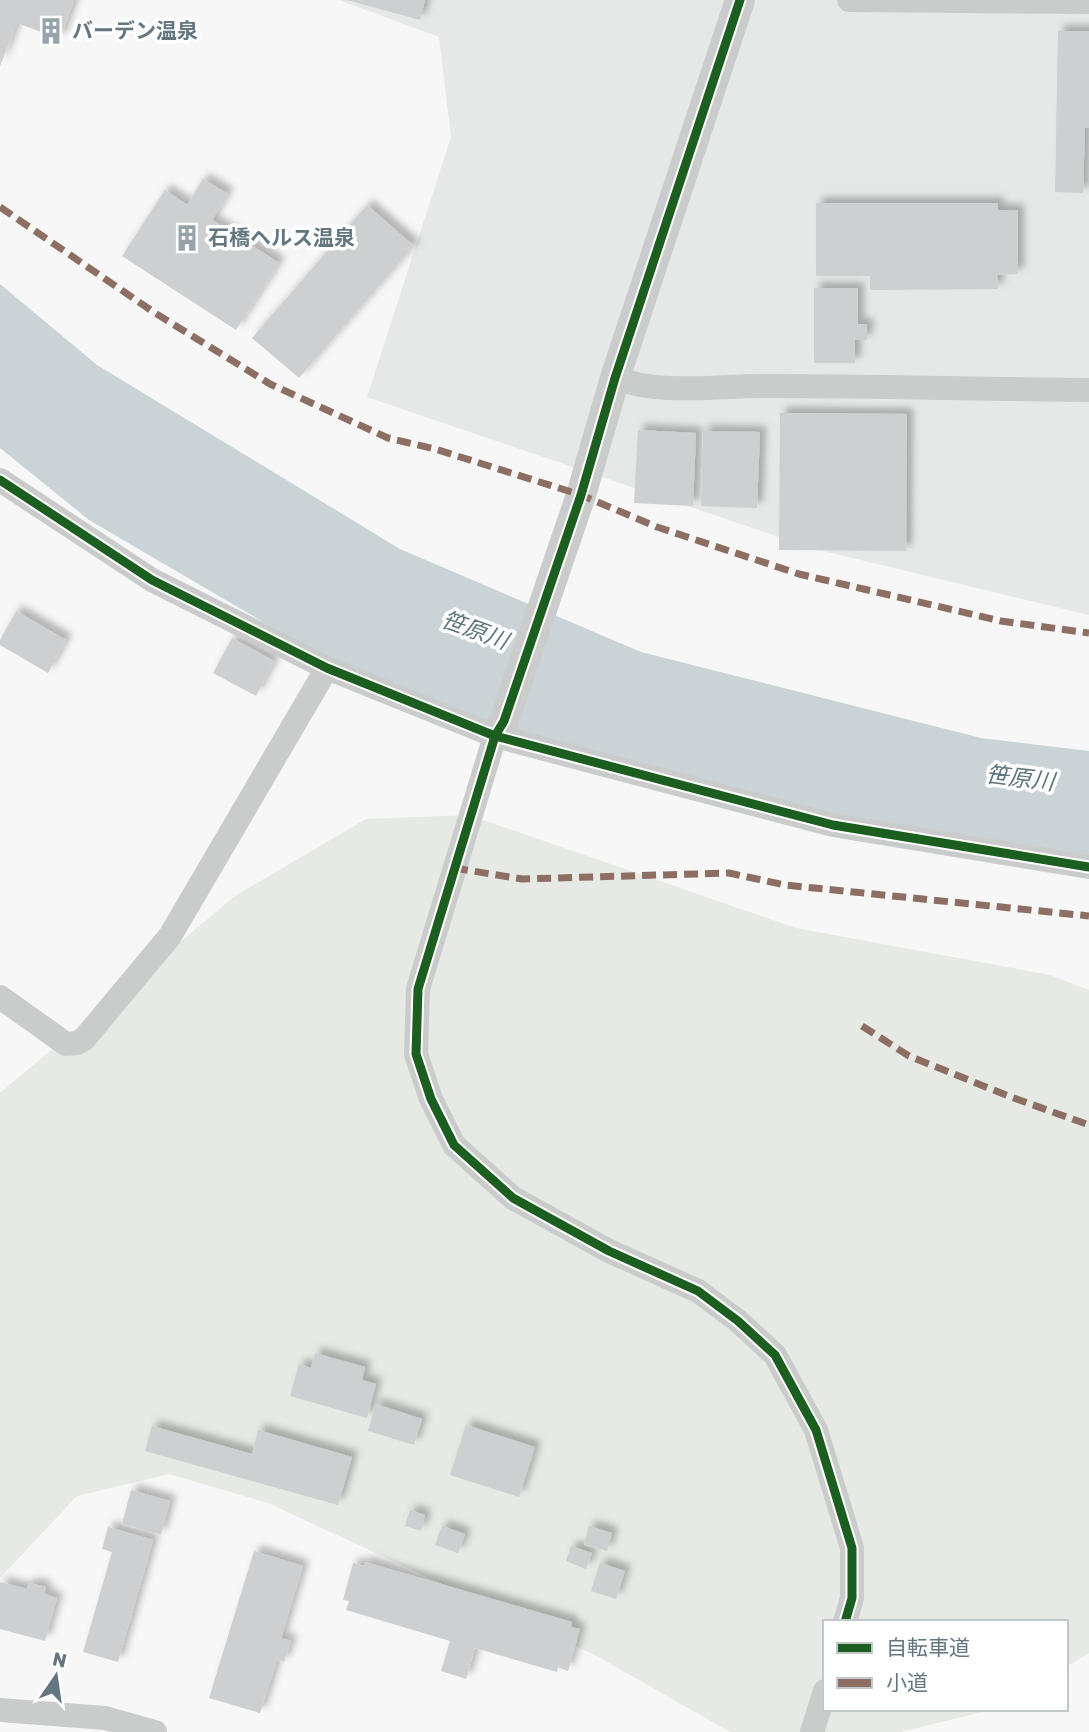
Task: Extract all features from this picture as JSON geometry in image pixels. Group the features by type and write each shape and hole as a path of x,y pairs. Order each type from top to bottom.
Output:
{"street":[{"path":"740,0 615,378 581,495 499,728 418,989 416,1054 431,1099 454,1145 513,1198 608,1251 698,1291 738,1321 775,1355 816,1430 852,1548 852,1598 846,1620"},
{"path":"849,0 1089,2"},
{"path":"615,378 629,384 665,387 1089,390"},
{"path":"0,480 152,580 327,668 499,728 833,825 1089,867"},
{"path":"0,997 66,1044 84,1039 170,936 327,668"},
{"path":"812,1732 823,1697"},
{"path":"0,1710 56,1723 105,1718 155,1732"}],"shaded area":[{"path":"339,0 1089,0 1089,615 811,548 367,397 451,137 439,37"},
{"path":"469,815 796,928 1050,975 1089,990 1089,1653 1068,1666 1068,1620 823,1620 823,1711 986,1711 901,1732 730,1732 595,1655 268,1503 169,1474 77,1496 0,1578 0,1093 235,896 366,819"}],"water":[{"name":"笹原川","path":"0,284 97,365 400,549 641,652 981,738 1089,751 1089,866 614,777 333,663 89,520 0,448"}],"building":[{"name":"バーデン温泉","path":"0,0 74,0 60,39 17,23 0,66"},
{"path":"347,0 425,0 420,20"},
{"path":"1058,31 1089,31 1089,128 1085,128 1083,193 1055,192"},
{"name":"石橋ヘルス温泉","path":"203,179 228,194 212,220 279,263 236,330 122,256 165,190 187,205"},
{"path":"816,203 998,203 998,210 1018,210 1018,274 997,275 998,289 870,290 870,276 816,276"},
{"path":"367,205 414,246 299,378 252,338"},
{"path":"814,288 858,288 858,324 867,324 867,340 855,340 855,363 814,363"},
{"path":"780,413 907,414 906,551 779,550"},
{"path":"638,430 696,433 693,506 634,503"},
{"path":"703,431 760,432 757,508 701,506"},
{"path":"16,611 66,640 48,673 0,645 0,640"},
{"path":"232,638 274,661 256,696 213,673"},
{"path":"315,1353 365,1367 362,1380 376,1384 367,1418 290,1396 299,1364 311,1368"},
{"path":"376,1404 422,1419 414,1445 368,1431"},
{"path":"466,1425 535,1447 519,1497 450,1475"},
{"path":"152,1426 252,1454 258,1430 352,1457 338,1505 145,1451"},
{"path":"131,1490 170,1501 161,1535 122,1524"},
{"path":"410,1510 425,1515 421,1531 405,1526"},
{"path":"442,1526 465,1534 458,1553 435,1545"},
{"path":"589,1526 612,1533 607,1551 584,1545"},
{"path":"108,1527 153,1540 118,1662 83,1652 112,1552 102,1549"},
{"path":"571,1546 592,1553 586,1569 566,1561"},
{"path":"254,1551 303,1566 281,1638 291,1641 284,1662 277,1660 260,1713 209,1698"},
{"path":"365,1562 572,1622 571,1627 580,1629 568,1671 558,1667 557,1672 475,1648 466,1679 441,1671 450,1641 346,1610 349,1601 343,1600 353,1563 364,1566"},
{"path":"600,1563 625,1571 616,1599 591,1591"},
{"path":"0,1582 27,1589 29,1583 46,1587 44,1594 57,1598 45,1641 0,1629"}],"marked path":[{"path":"0,207 155,313 270,384 388,438 435,449 581,495 657,527 799,574 1001,621 1089,633"},
{"path":"454,868 522,879 729,873 785,885 1089,916"},
{"path":"862,1026 909,1056 1089,1125"}],"cycle path":[{"path":"740,0 615,378 581,495 504,721 495,736 418,989 416,1054 431,1099 454,1145 513,1198 609,1251 698,1291 738,1321 775,1355 816,1430 852,1548 852,1598 846,1620"},
{"path":"0,480 152,580 327,668 495,736 833,825 1089,867"}],"place":[{"name":"バーデン温泉","path":"51,31"},
{"name":"石橋ヘルス温泉","path":"187,238"}]}
